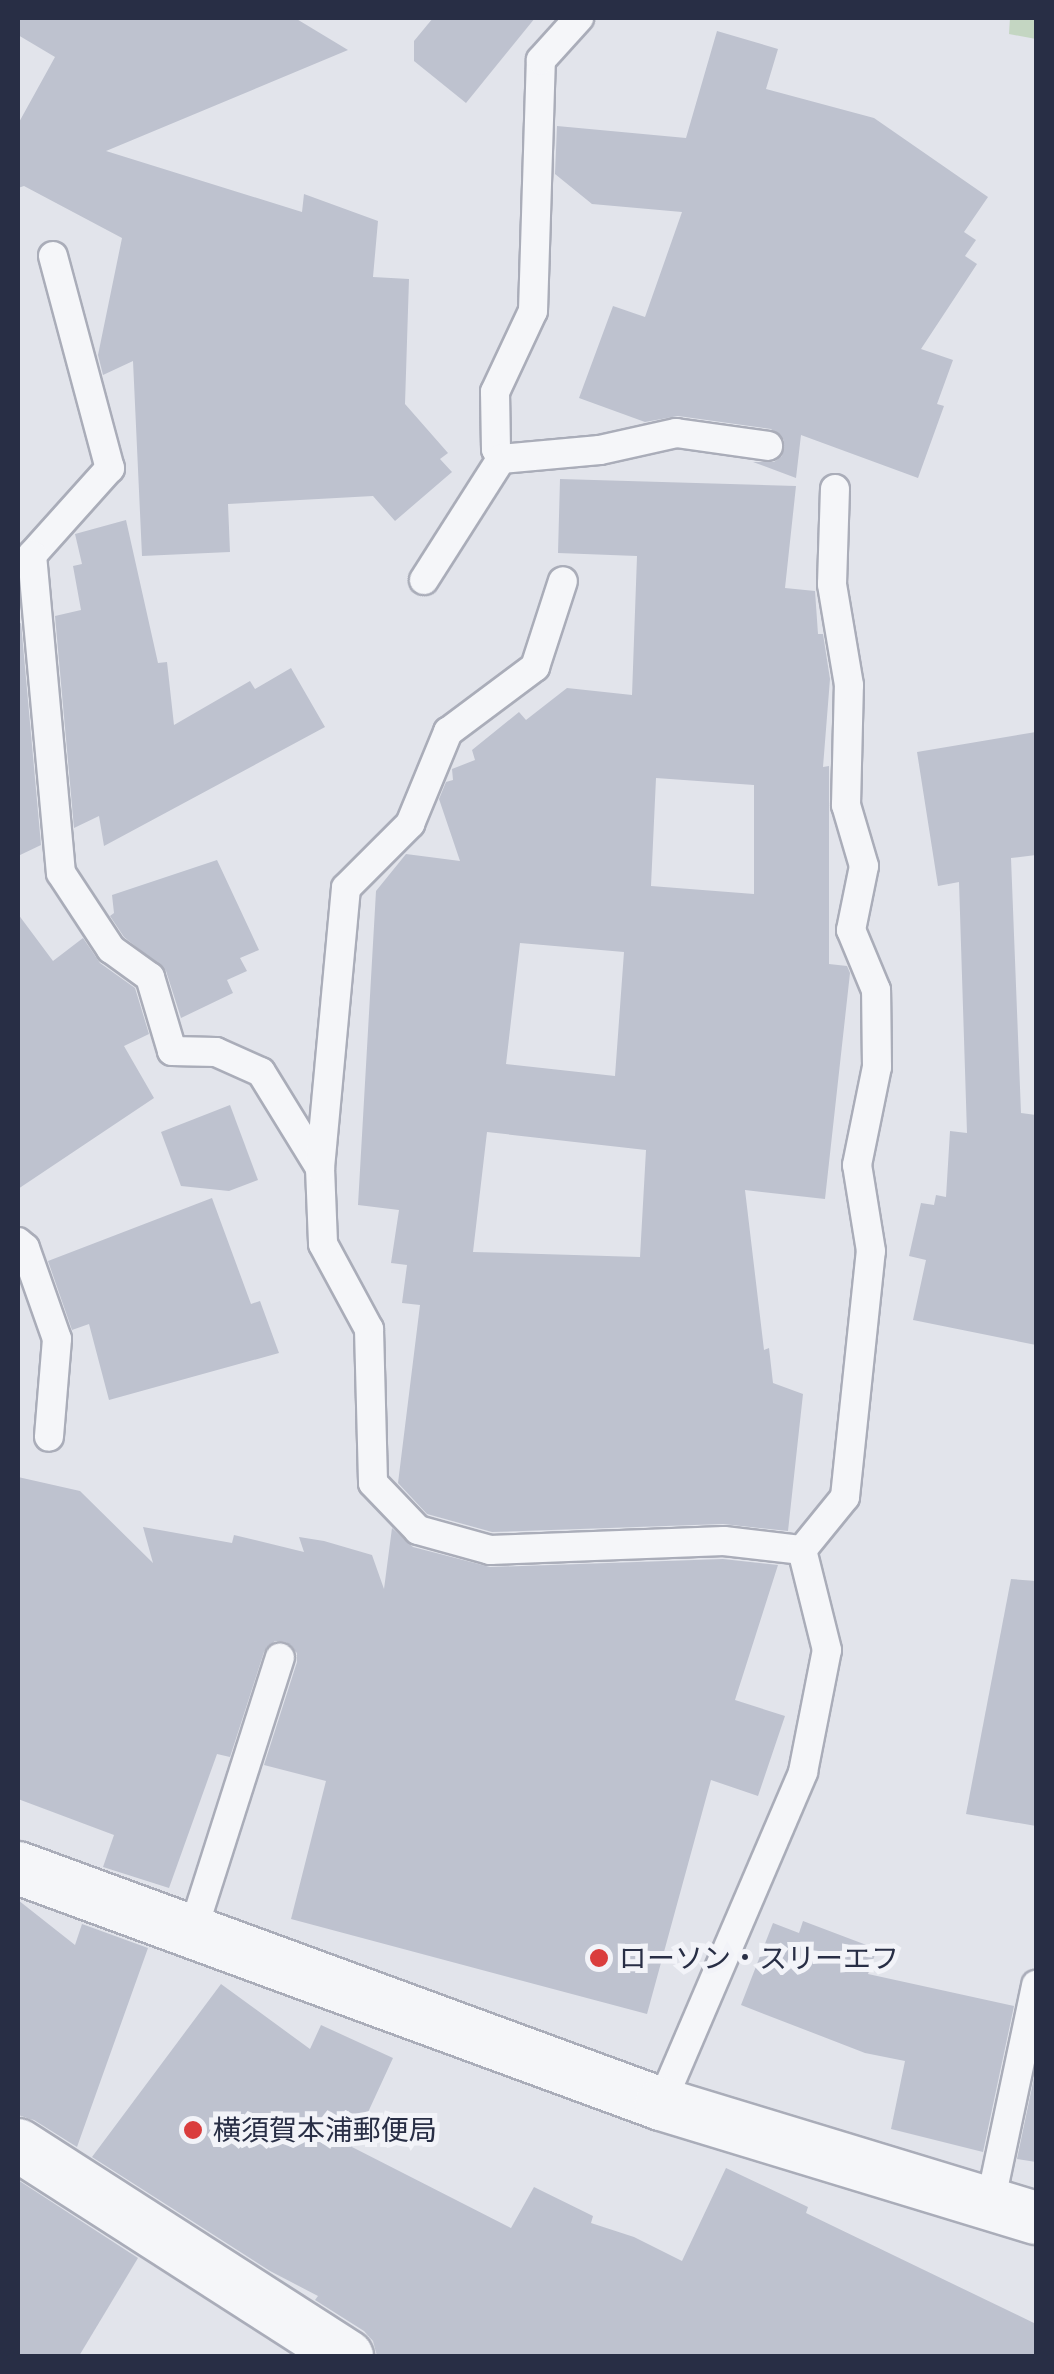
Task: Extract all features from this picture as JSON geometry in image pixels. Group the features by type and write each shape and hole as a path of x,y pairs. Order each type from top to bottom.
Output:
{"street":[{"path":"18,1869 661,2104 1013,2211"},
{"path":"18,2145 347,2356"}],"lane":[{"path":"501,459 496,449 495,392 533,311 541,60 580,18"},
{"path":"53,256 110,468 32,555 60,873 111,949 150,977 172,1051 216,1052 261,1072 320,1168"},
{"path":"501,459 600,450 676,433 768,446"},
{"path":"424,580 501,459"},
{"path":"802,1550 845,1497 871,1251 857,1165 877,1067 876,990 851,930 864,866 846,805 849,685 832,584 835,489"},
{"path":"562,580 535,667 448,732 410,824 346,888 320,1168 323,1244 369,1328 372,1484 418,1530 490,1550 724,1541 802,1550"},
{"path":"18,1242 24,1248 58,1339 48,1436"},
{"path":"661,2104 803,1772 827,1650 802,1550"},
{"path":"192,1932 280,1658"},
{"path":"1013,2211 1036,1985"}],"green space":[{"path":"1010,18 1036,18 1036,39 1009,34"}],"building":[{"path":"18,18 295,18 348,50 106,151 302,212 304,194 378,221 373,277 409,279 405,404 448,453 440,459 452,472 395,521 373,496 228,504 230,552 142,556 133,361 103,375 98,355 122,238 24,186 18,188 18,124 55,57 18,35"},
{"path":"433,18 535,18 466,103 414,61 414,41"},
{"path":"717,31 778,49 766,89 874,118 988,197 964,232 976,240 965,256 977,264 921,349 953,360 937,404 944,406 918,478 801,435 796,478 753,462 774,462 782,456 784,440 771,429 678,416 645,422 579,398 613,306 645,317 682,212 592,204 555,174 557,126 686,138"},
{"path":"560,479 796,486 785,588 815,591 818,634 823,634 830,679 823,767 829,766 829,964 847,966 850,973 825,1199 745,1190 764,1350 769,1348 773,1383 803,1394 788,1531 723,1524 492,1532 427,1514 398,1483 420,1305 402,1303 407,1265 391,1263 399,1210 358,1205 376,891 406,854 460,861 439,799 446,782 453,780 452,769 475,760 472,750 519,712 526,720 567,688 632,695 637,556 558,553","holes":["656,778 754,785 754,894 651,886","520,943 624,952 615,1076 506,1064","487,1132 646,1150 640,1257 473,1252"]},
{"path":"126,520 158,663 167,662 174,725 250,681 255,689 291,668 325,727 104,846 99,816 74,828 55,616 81,610 73,566 82,564 75,534"},
{"path":"21,623 41,845 18,856 18,624"},
{"path":"1036,732 1036,855 1011,858 1021,1113 1036,1115 1036,1345 913,1320 926,1260 909,1256 921,1203 934,1205 936,1195 946,1197 950,1131 967,1133 959,882 938,886 917,752"},
{"path":"217,860 259,950 240,958 247,971 227,980 233,993 181,1018 166,971 124,937 110,916 114,913 112,895"},
{"path":"18,914 53,961 83,938 100,963 135,988 149,1034 124,1046 154,1098 18,1189"},
{"path":"230,1105 258,1180 229,1191 181,1186 161,1132"},
{"path":"212,1198 251,1304 260,1301 279,1353 109,1400 89,1324 72,1330 48,1261"},
{"path":"18,1477 80,1491 153,1563 143,1527 232,1543 234,1535 304,1552 299,1537 324,1541 372,1555 384,1589 392,1528 413,1547 490,1567 723,1559 778,1565 735,1700 785,1716 758,1796 711,1780 647,2014 291,1919 326,1781 264,1765 297,1662 297,1653 286,1642 275,1641 264,1652 230,1757 217,1754 169,1888 103,1867 114,1835 18,1799"},
{"path":"1011,1579 1036,1581 1036,1826 966,1814"},
{"path":"18,1900 75,1945 82,1924 148,1948 77,2147 34,2120 18,2115"},
{"path":"803,1921 877,1949 868,1974 1014,2006 983,2152 891,2129 905,2061 865,2053 741,2005 773,1923 799,1933"},
{"path":"221,1984 310,2049 321,2025 393,2058 352,2147 511,2228 534,2187 593,2216 591,2223 634,2237 682,2261 726,2168 808,2207 806,2213 1036,2324 1036,2356 377,2356 373,2341 364,2331 315,2300 318,2296 270,2271 92,2157"},
{"path":"1036,2068 1036,2162 1017,2159"},
{"path":"18,2180 138,2258 79,2356 18,2356"}],"place":[{"name":"ローソン・スリーエフ","path":"599,1958"},
{"name":"横須賀本浦郵便局","path":"193,2130"}]}
